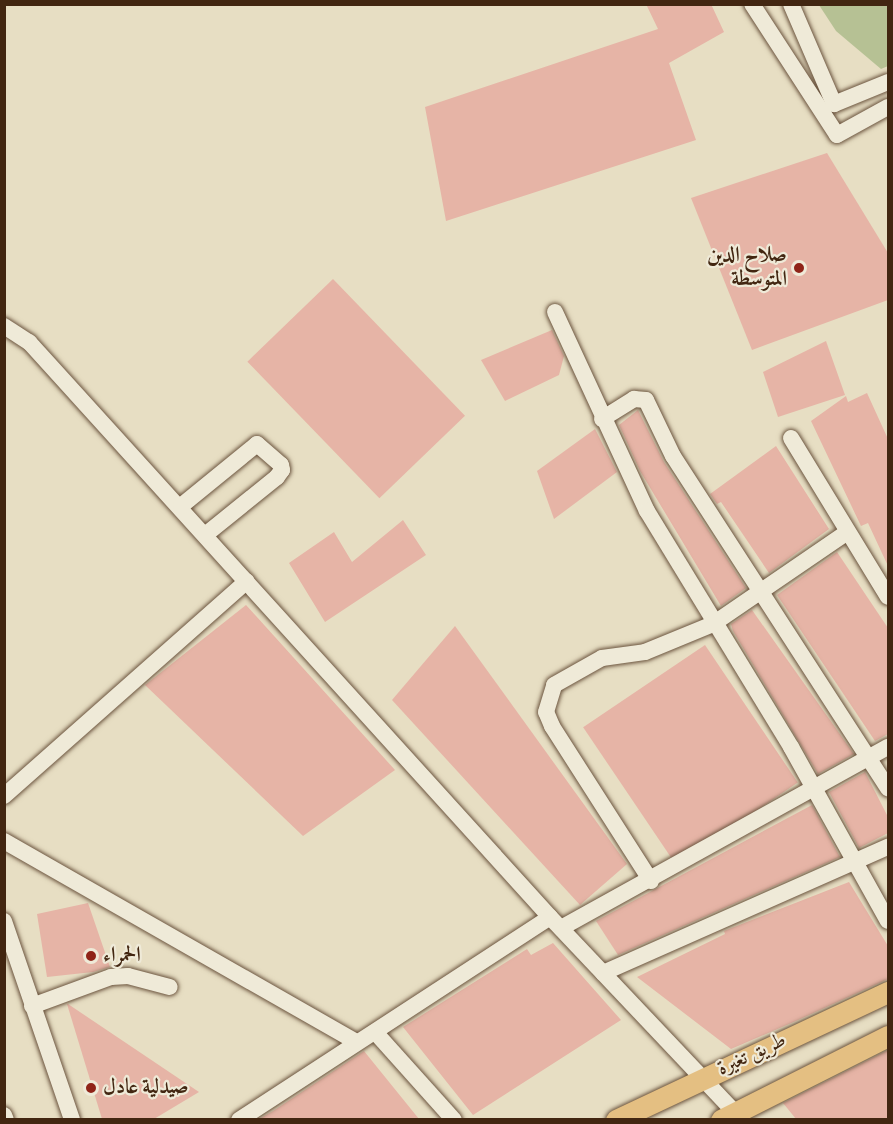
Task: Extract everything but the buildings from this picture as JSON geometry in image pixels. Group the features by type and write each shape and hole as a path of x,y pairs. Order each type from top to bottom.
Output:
{"main road":[{"name":"طريق تغيرة","path":"616,1119 888,992"},
{"name":"طريق تغيرة","path":"733,1117 888,1036"}],"street":[{"path":"752,4 837,135 888,107"},
{"path":"791,4 834,104 888,82"},
{"path":"555,312 602,419 647,511 815,790 888,921"},
{"path":"4,326 29,342 181,506 555,923 705,1077 733,1117"},
{"path":"602,419 634,399 646,400 673,456 872,757 888,788"},
{"path":"791,438 846,533 888,597"},
{"path":"181,506 257,444 281,465 282,470 277,477 205,535"},
{"path":"651,881 552,726 546,712 554,685 602,658 645,652 713,624 846,533"},
{"path":"4,796 247,581"},
{"path":"239,1119 357,1042 555,923 651,881 888,747"},
{"path":"4,842 357,1042"},
{"path":"603,972 888,848"},
{"path":"4,921 62,1101 64,1119"},
{"path":"32,1006 111,977 128,976 170,987"},
{"path":"375,1032 454,1119"},
{"path":"62,1101 72,1119"}],"green space":[{"path":"819,5 888,5 888,66 881,69 836,31"}],"place":[{"name":"صلاح الدين المتوسطة","path":"799,268"},
{"name":"الحمراء","path":"91,956"},
{"name":"صيدلية عادل","path":"91,1088"}]}
